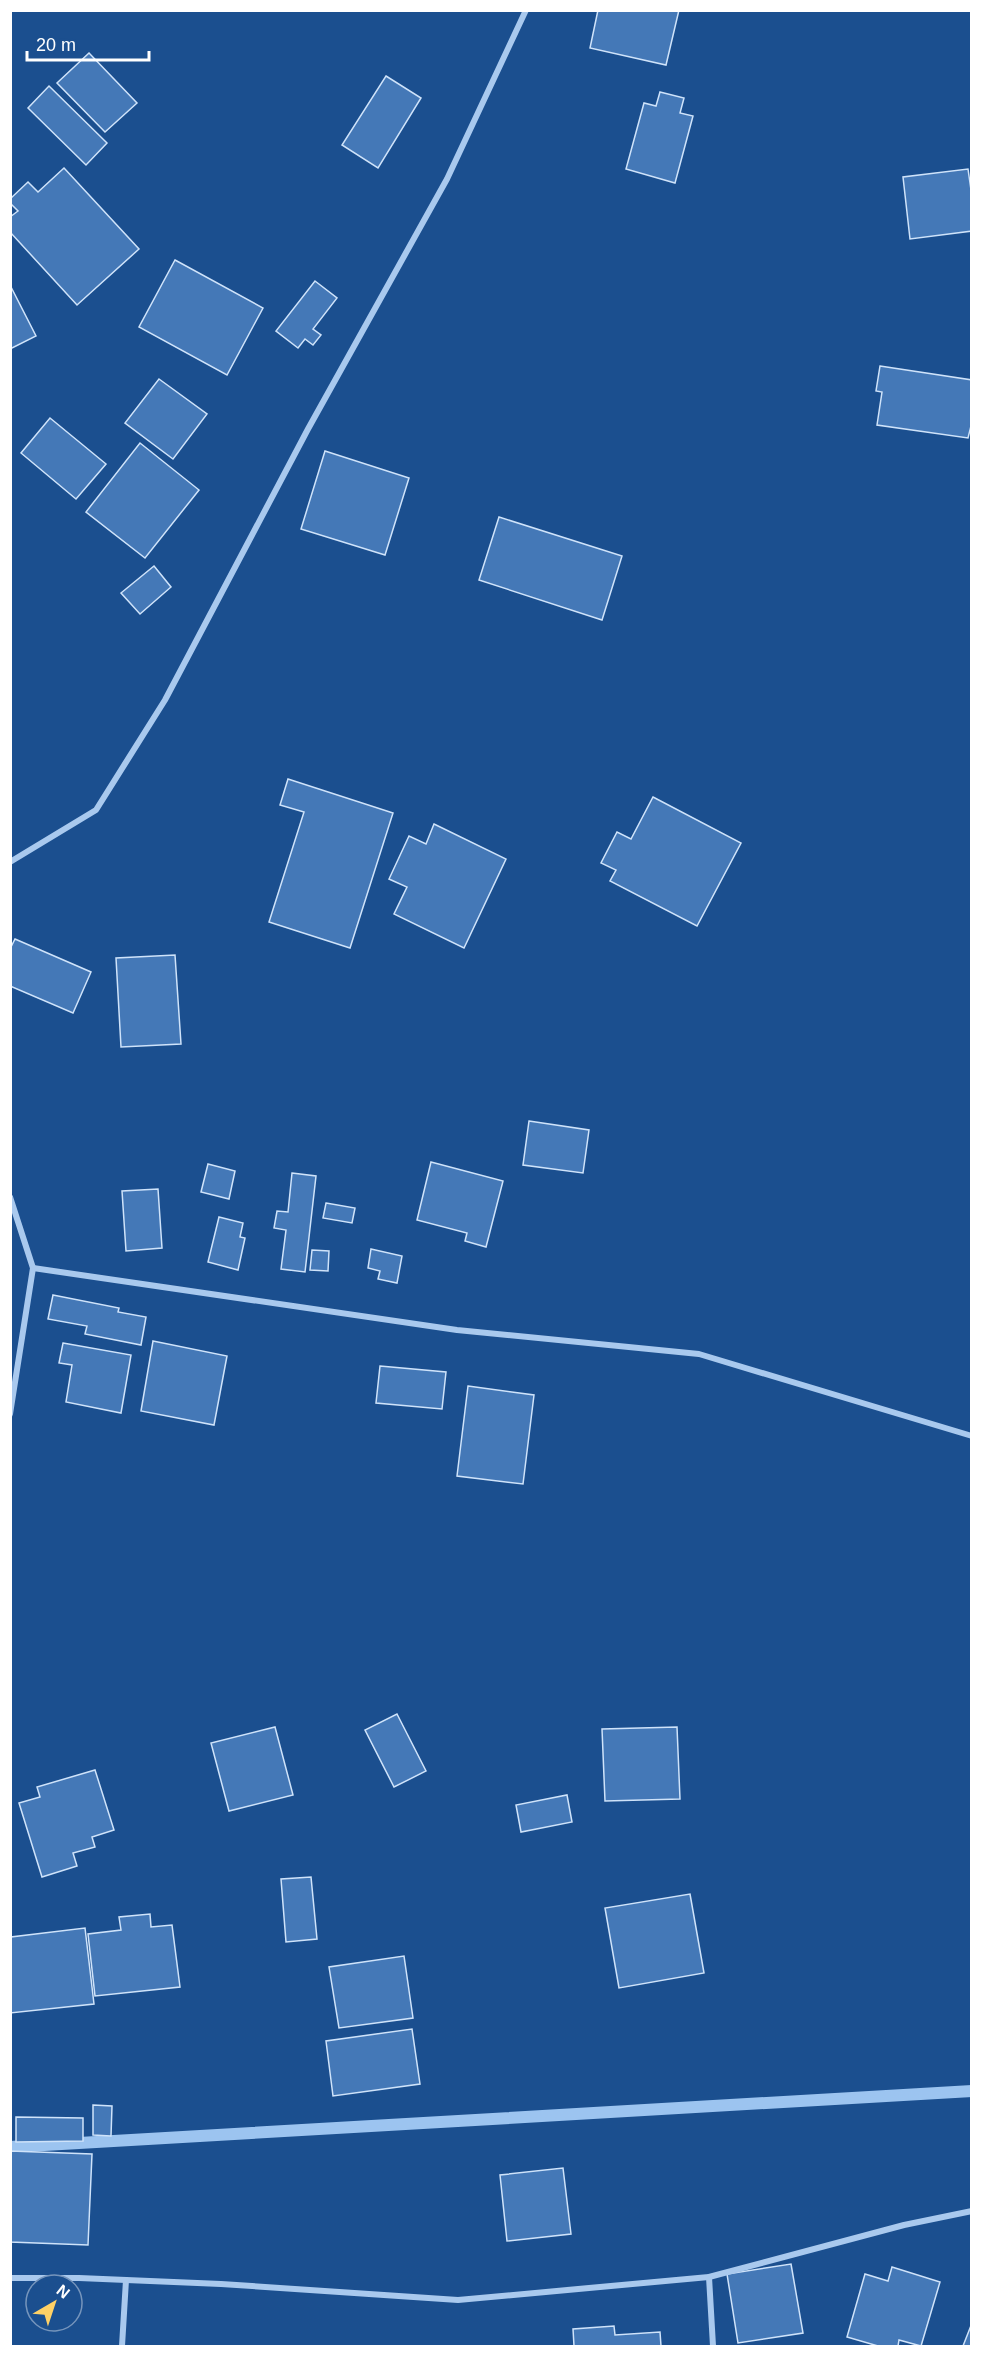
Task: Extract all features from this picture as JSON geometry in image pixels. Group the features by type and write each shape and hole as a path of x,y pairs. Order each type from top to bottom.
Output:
{"street":[{"path":"10,862 96,810 165,700 308,429 447,179 526,10"},
{"path":"10,1197 33,1268 10,1414"},
{"path":"33,1268 457,1330 699,1354 972,1436"},
{"path":"10,2278 126,2280 458,2300 709,2277 904,2225 972,2211"},
{"path":"709,2277 713,2346"},
{"path":"122,2346 126,2280"}],"building":[{"path":"598,10 679,10 666,65 590,48"},
{"path":"89,53 137,103 105,132 57,83"},
{"path":"386,76 421,98 378,168 342,145"},
{"path":"49,86 107,143 86,165 28,108"},
{"path":"660,92 684,98 680,113 693,116 675,183 626,169 644,103 656,106"},
{"path":"64,168 139,249 77,305 10,232 10,217 18,211 10,203 10,199 28,182 38,192"},
{"path":"968,169 972,197 972,231 910,239 903,177"},
{"path":"175,260 263,308 227,375 139,327"},
{"path":"315,281 337,298 313,329 321,335 313,345 305,339 298,348 276,331"},
{"path":"10,285 36,336 10,349"},
{"path":"880,366 972,380 972,422 968,438 877,425 882,392 876,391"},
{"path":"159,379 207,414 173,459 125,423"},
{"path":"50,418 106,464 76,499 21,453"},
{"path":"140,443 199,490 145,558 86,512"},
{"path":"325,451 409,478 385,555 301,529"},
{"path":"499,517 622,556 602,620 479,580"},
{"path":"154,566 171,587 140,614 121,593"},
{"path":"288,779 393,813 350,948 269,922 304,812 280,805"},
{"path":"653,797 741,843 697,926 610,881 616,870 601,863 617,832 631,839"},
{"path":"434,824 506,859 464,948 394,914 407,887 389,879 409,836 426,844"},
{"path":"15,939 91,972 73,1013 10,986 10,949"},
{"path":"175,955 181,1044 121,1047 116,958"},
{"path":"529,1121 589,1130 583,1173 523,1165"},
{"path":"431,1162 503,1181 486,1247 465,1241 467,1233 417,1220"},
{"path":"208,1164 235,1171 229,1199 201,1192"},
{"path":"292,1173 316,1176 305,1272 281,1269 286,1230 274,1228 277,1211 288,1212"},
{"path":"158,1189 162,1248 126,1251 122,1191"},
{"path":"326,1203 355,1208 352,1223 323,1218"},
{"path":"219,1217 243,1223 240,1237 245,1238 238,1270 208,1262"},
{"path":"371,1249 402,1256 397,1283 378,1279 380,1271 368,1268"},
{"path":"312,1250 329,1251 328,1271 310,1270"},
{"path":"53,1295 119,1308 118,1312 146,1317 141,1345 85,1334 87,1326 48,1319"},
{"path":"153,1341 227,1356 214,1425 141,1411"},
{"path":"63,1343 131,1355 121,1413 66,1402 72,1365 59,1363"},
{"path":"380,1366 446,1372 442,1409 376,1403"},
{"path":"468,1386 534,1395 523,1484 457,1476"},
{"path":"397,1714 426,1771 394,1787 365,1730"},
{"path":"275,1727 293,1795 229,1811 211,1743"},
{"path":"677,1727 680,1799 605,1801 602,1729"},
{"path":"95,1770 114,1830 92,1837 95,1847 73,1853 77,1866 42,1877 19,1803 40,1797 37,1787"},
{"path":"567,1795 572,1822 521,1832 516,1805"},
{"path":"311,1877 317,1939 286,1942 281,1879"},
{"path":"690,1894 704,1973 619,1988 605,1908"},
{"path":"150,1914 151,1927 172,1925 180,1987 95,1996 88,1934 121,1930 119,1917"},
{"path":"85,1928 94,2004 10,2013 11,1937"},
{"path":"404,1956 413,2018 339,2028 329,1967"},
{"path":"412,2029 420,2084 333,2096 326,2041"},
{"path":"93,2105 112,2106 111,2136 93,2135"},
{"path":"16,2117 83,2118 83,2141 16,2142"},
{"path":"10,2151 92,2154 88,2245 10,2242"},
{"path":"563,2168 571,2234 507,2241 500,2175"},
{"path":"791,2264 803,2333 738,2343 727,2274"},
{"path":"892,2267 940,2282 921,2346 899,2340 898,2346 878,2346 847,2337 865,2274 888,2281"},
{"path":"972,2323 972,2346 963,2346"},
{"path":"614,2326 615,2335 660,2332 661,2346 574,2346 573,2329"}],"waterway":[{"path":"10,2147 972,2091"}]}
